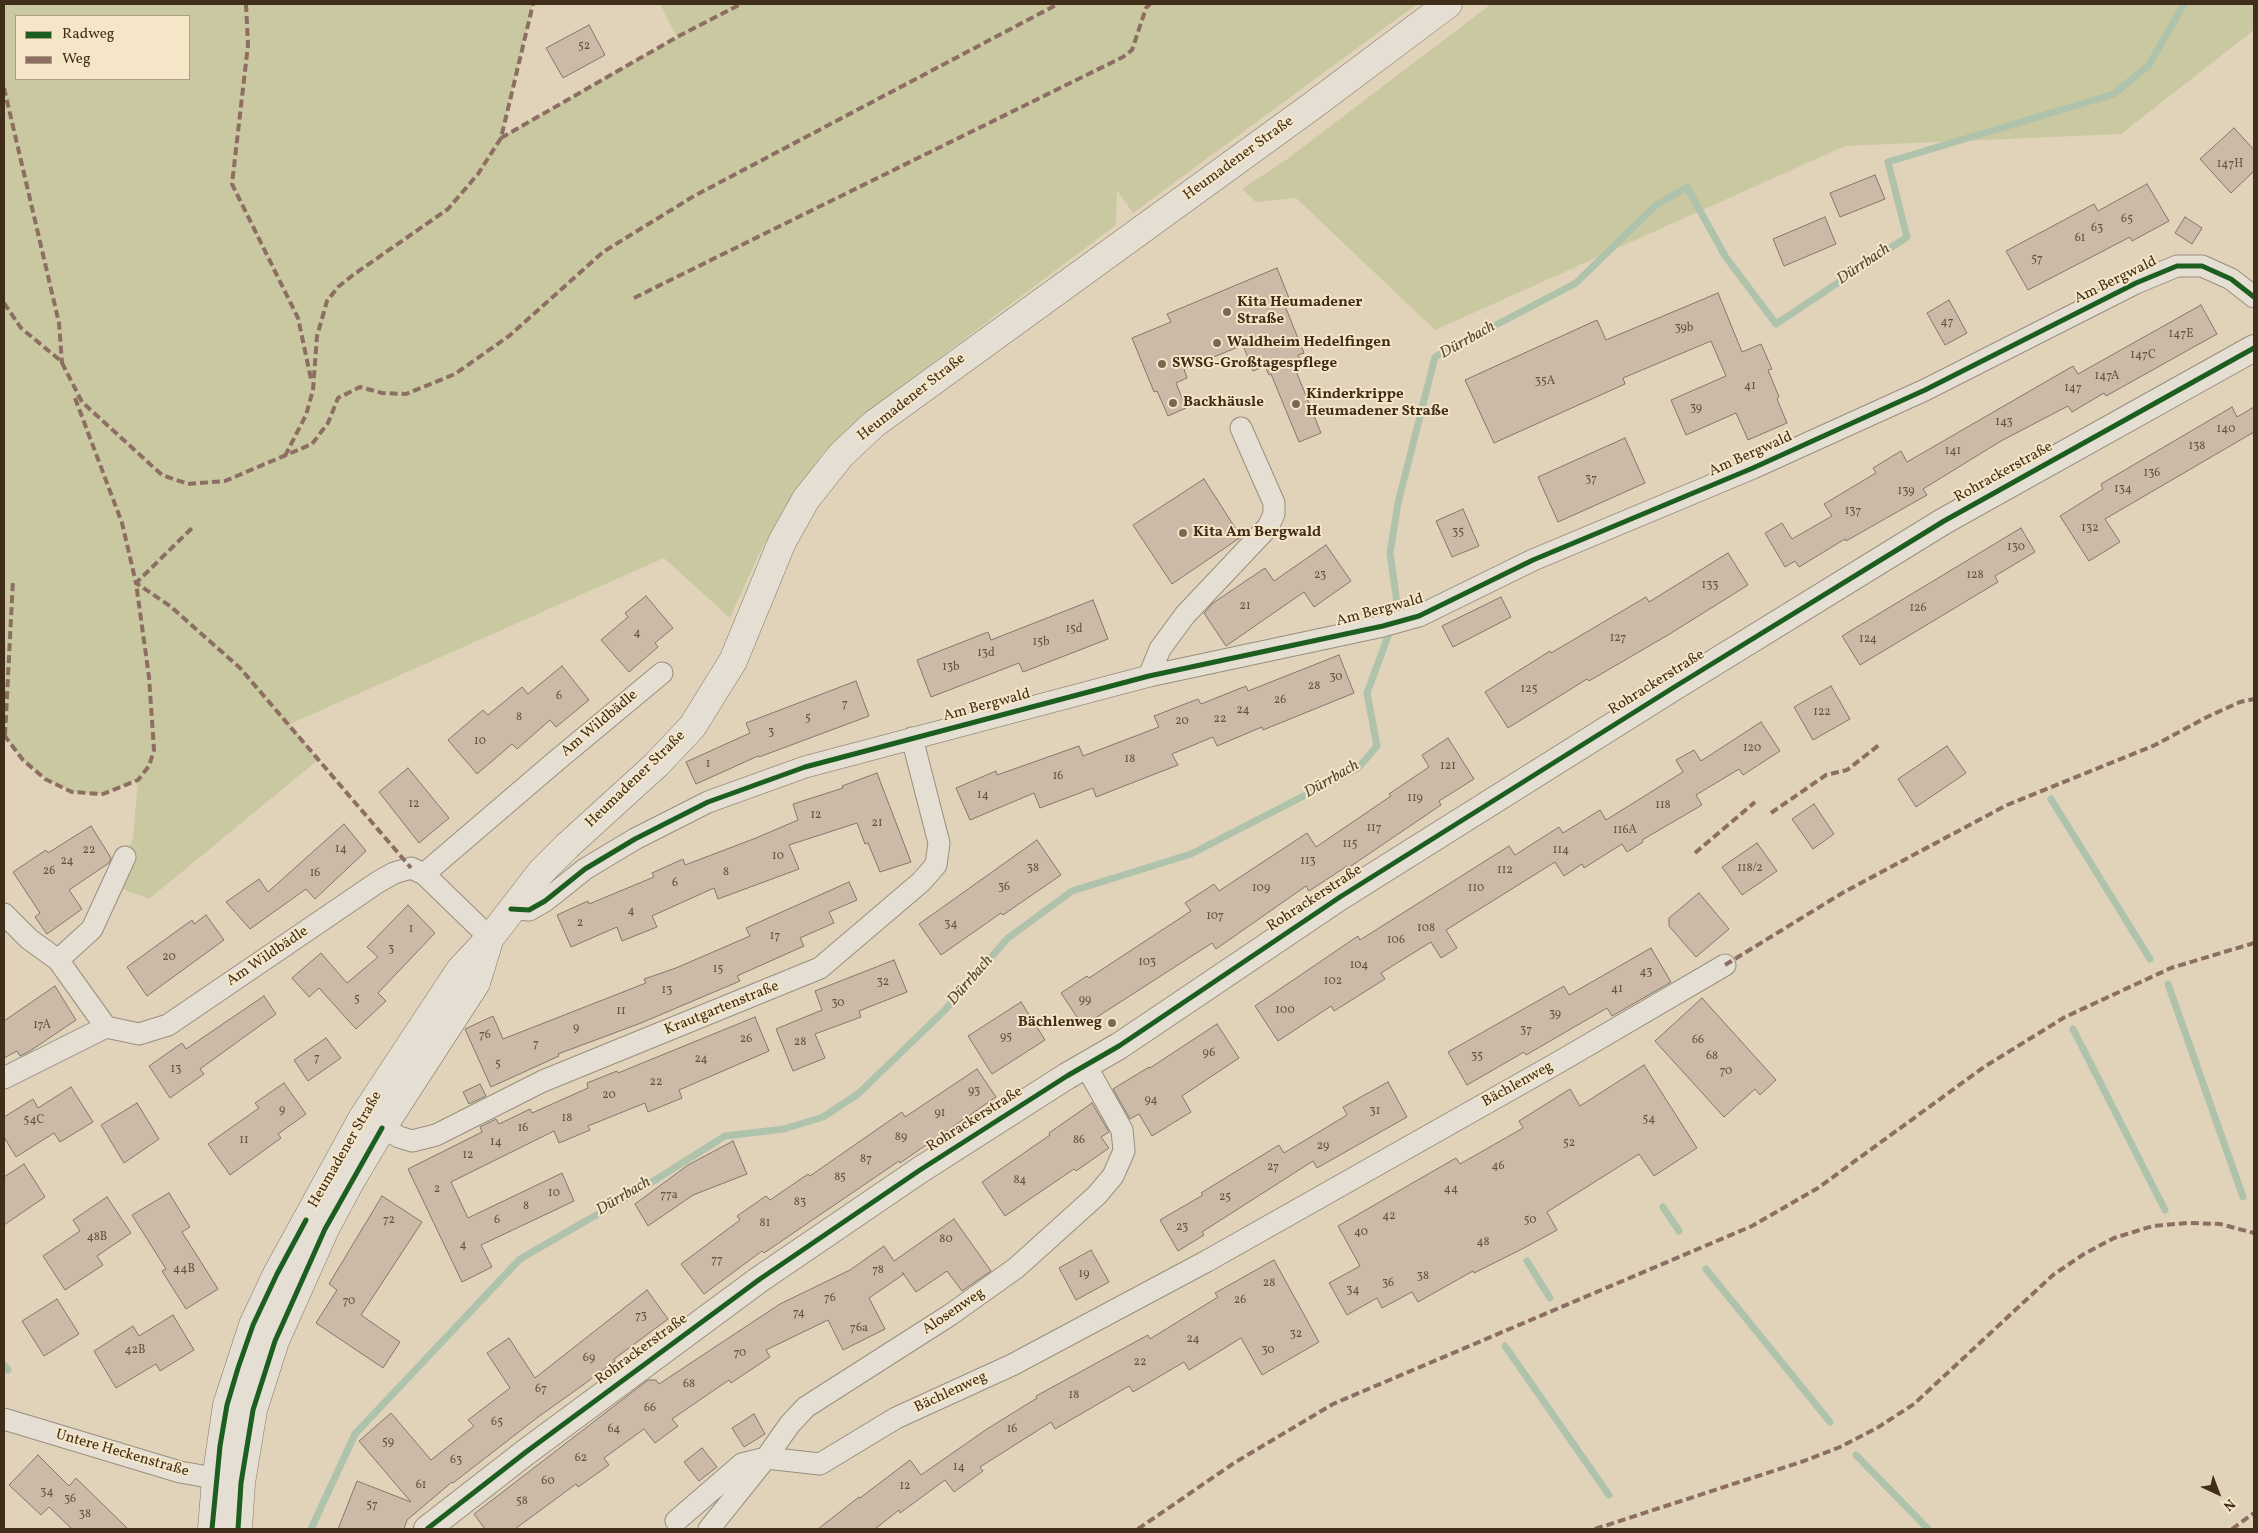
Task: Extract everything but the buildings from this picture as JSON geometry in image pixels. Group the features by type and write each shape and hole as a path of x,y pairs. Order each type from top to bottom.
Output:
{"main road":[{"name":"Heumadener Straße","path":"212,1529 275,1341 372,1122 476,983 490,938 511,909 541,872 566,846 656,765 692,727 733,660 782,542 806,499 841,455 874,424 1312,106 1448,4"},
{"name":"Heumadener Straße","path":"228,1481 238,1529"}],"street":[{"name":"Am Bergwald","path":"511,909 529,910 593,864 635,839 708,802 805,767 1149,676 1383,626 1420,616 1533,560 1753,468 1925,390 2136,282 2177,266 2202,266 2230,279 2254,297"},
{"name":"Rohrackerstraße","path":"427,1529 526,1452 768,1274 920,1170 1159,1019 1368,879 1944,521 2254,348"},
{"path":"1149,676 1160,649 1185,615 1268,527 1274,514 1274,503 1241,428"},
{"name":"Am Wildbädle","path":"106,1027 139,1034 168,1025 394,873 411,868 424,874 662,673"},
{"name":"Krautgartenstraße","path":"372,1122 399,1137 412,1141 436,1135 543,1081 820,968 920,882 936,865 939,843 912,738"},
{"path":"58,960 92,928 125,857"},
{"path":"424,874 490,938"},
{"path":"4,914 29,939 58,960 106,1027 4,1078"},
{"name":"Bächlenweg","path":"676,1521 742,1464 766,1458 820,1464 896,1418 1012,1365 1232,1247 1559,1062 1725,965"},
{"name":"Alosenweg","path":"709,1529 766,1458 790,1424 806,1407 950,1315 1016,1268 1097,1195 1113,1176 1124,1151 1122,1130 1086,1066"},
{"name":"Untere Heckenstraße","path":"4,1419 180,1472 228,1481"}],"green space":[{"path":"4,4 533,4 501,137 677,37 660,4 1417,4 1133,213 1117,190 1116,225 867,412 824,452 784,508 758,556 730,618 664,558 290,724 318,760 149,899 112,885 133,838 138,780 103,794 72,792 45,779 23,760 4,735"},
{"path":"1491,4 2254,4 2254,30 2121,134 1845,146 1435,330 1296,198 1256,202 1242,189 1286,160"}],"waterway":[{"name":"Dürrbach","path":"1395,618 1398,610 1390,553 1398,503 1435,357 1576,283 1655,206 1687,187 1725,256 1776,324 1907,237 1888,162 2114,94 2149,65 2184,4"},
{"name":"Dürrbach","path":"311,1529 355,1434 520,1259 636,1192 725,1136 784,1129 823,1117 858,1094 945,1010 1008,938 1072,891 1191,854 1358,768 1377,746 1367,693 1391,628"},
{"path":"2051,799 2150,959"},
{"path":"2168,984 2243,1197"},
{"path":"2073,1029 2165,1210"},
{"path":"1663,1207 1679,1231"},
{"path":"1527,1261 1550,1298"},
{"path":"1706,1269 1830,1422"},
{"path":"1505,1346 1609,1495"},
{"path":"4,1365 8,1370"},
{"path":"1856,1455 1928,1529"}],"marked path":[{"path":"246,4 248,45 232,184 298,318 311,379"},
{"path":"285,456 306,415 313,390 317,336 327,301 338,287 353,275 448,209 478,174 501,138 533,4"},
{"path":"501,138 677,37 741,4"},
{"path":"4,303 21,328 61,361 82,402 162,475 188,484 225,481 312,444 328,423 338,398 360,387 382,393 406,394 455,374 509,336 603,252 694,196 1058,4"},
{"path":"634,298 1123,57 1132,50 1146,8 1150,4"},
{"path":"4,88 59,323 62,363"},
{"path":"75,398 122,523 136,583 170,606 240,668 411,868"},
{"path":"4,735 23,760 45,779 72,792 103,794 138,780 149,766 154,750 149,677 136,583 194,526"},
{"path":"5,735 13,580"},
{"path":"1725,965 1844,892 2007,805 2155,745 2207,717 2240,702 2254,699"},
{"path":"1771,813 1826,775 1847,770 1879,745"},
{"path":"1695,853 1755,802"},
{"path":"1138,1529 1234,1463 1333,1404 1752,1226 1818,1188 1984,1067 2065,1017 2171,968 2254,943"},
{"path":"1595,1529 1804,1461 1840,1447 1877,1428 1914,1404 2053,1275 2084,1254 2114,1238 2153,1226 2187,1223 2220,1224 2254,1233"},
{"path":"2232,1529 2254,1513"}],"cycle path":[{"path":"511,909 529,910 545,901 585,869 635,839 708,802 805,767 1149,676 1383,626 1419,616 1533,560 1753,468 1925,390 2136,283 2177,266 2202,266 2231,279 2254,297"},
{"path":"427,1529 526,1452 760,1279 920,1170 1067,1076 1119,1046 1340,897 1676,686 1944,521 2254,348"},
{"path":"238,1529 241,1483 253,1410 275,1341 325,1229 382,1128"},
{"path":"212,1529 220,1446 227,1405 238,1368 253,1325 277,1274 306,1220"}],"place":[{"name":"Kita Heumadener Straße","path":"1227,312"},
{"name":"Waldheim Hedelfingen","path":"1217,343"},
{"name":"SWSG-Großtagespflege","path":"1162,364"},
{"name":"Backhäusle","path":"1173,403"},
{"name":"Kinderkrippe Heumadener Straße","path":"1296,404"},
{"name":"Kita Am Bergwald","path":"1183,533"},
{"name":"Bächlenweg","path":"1112,1023"}]}
